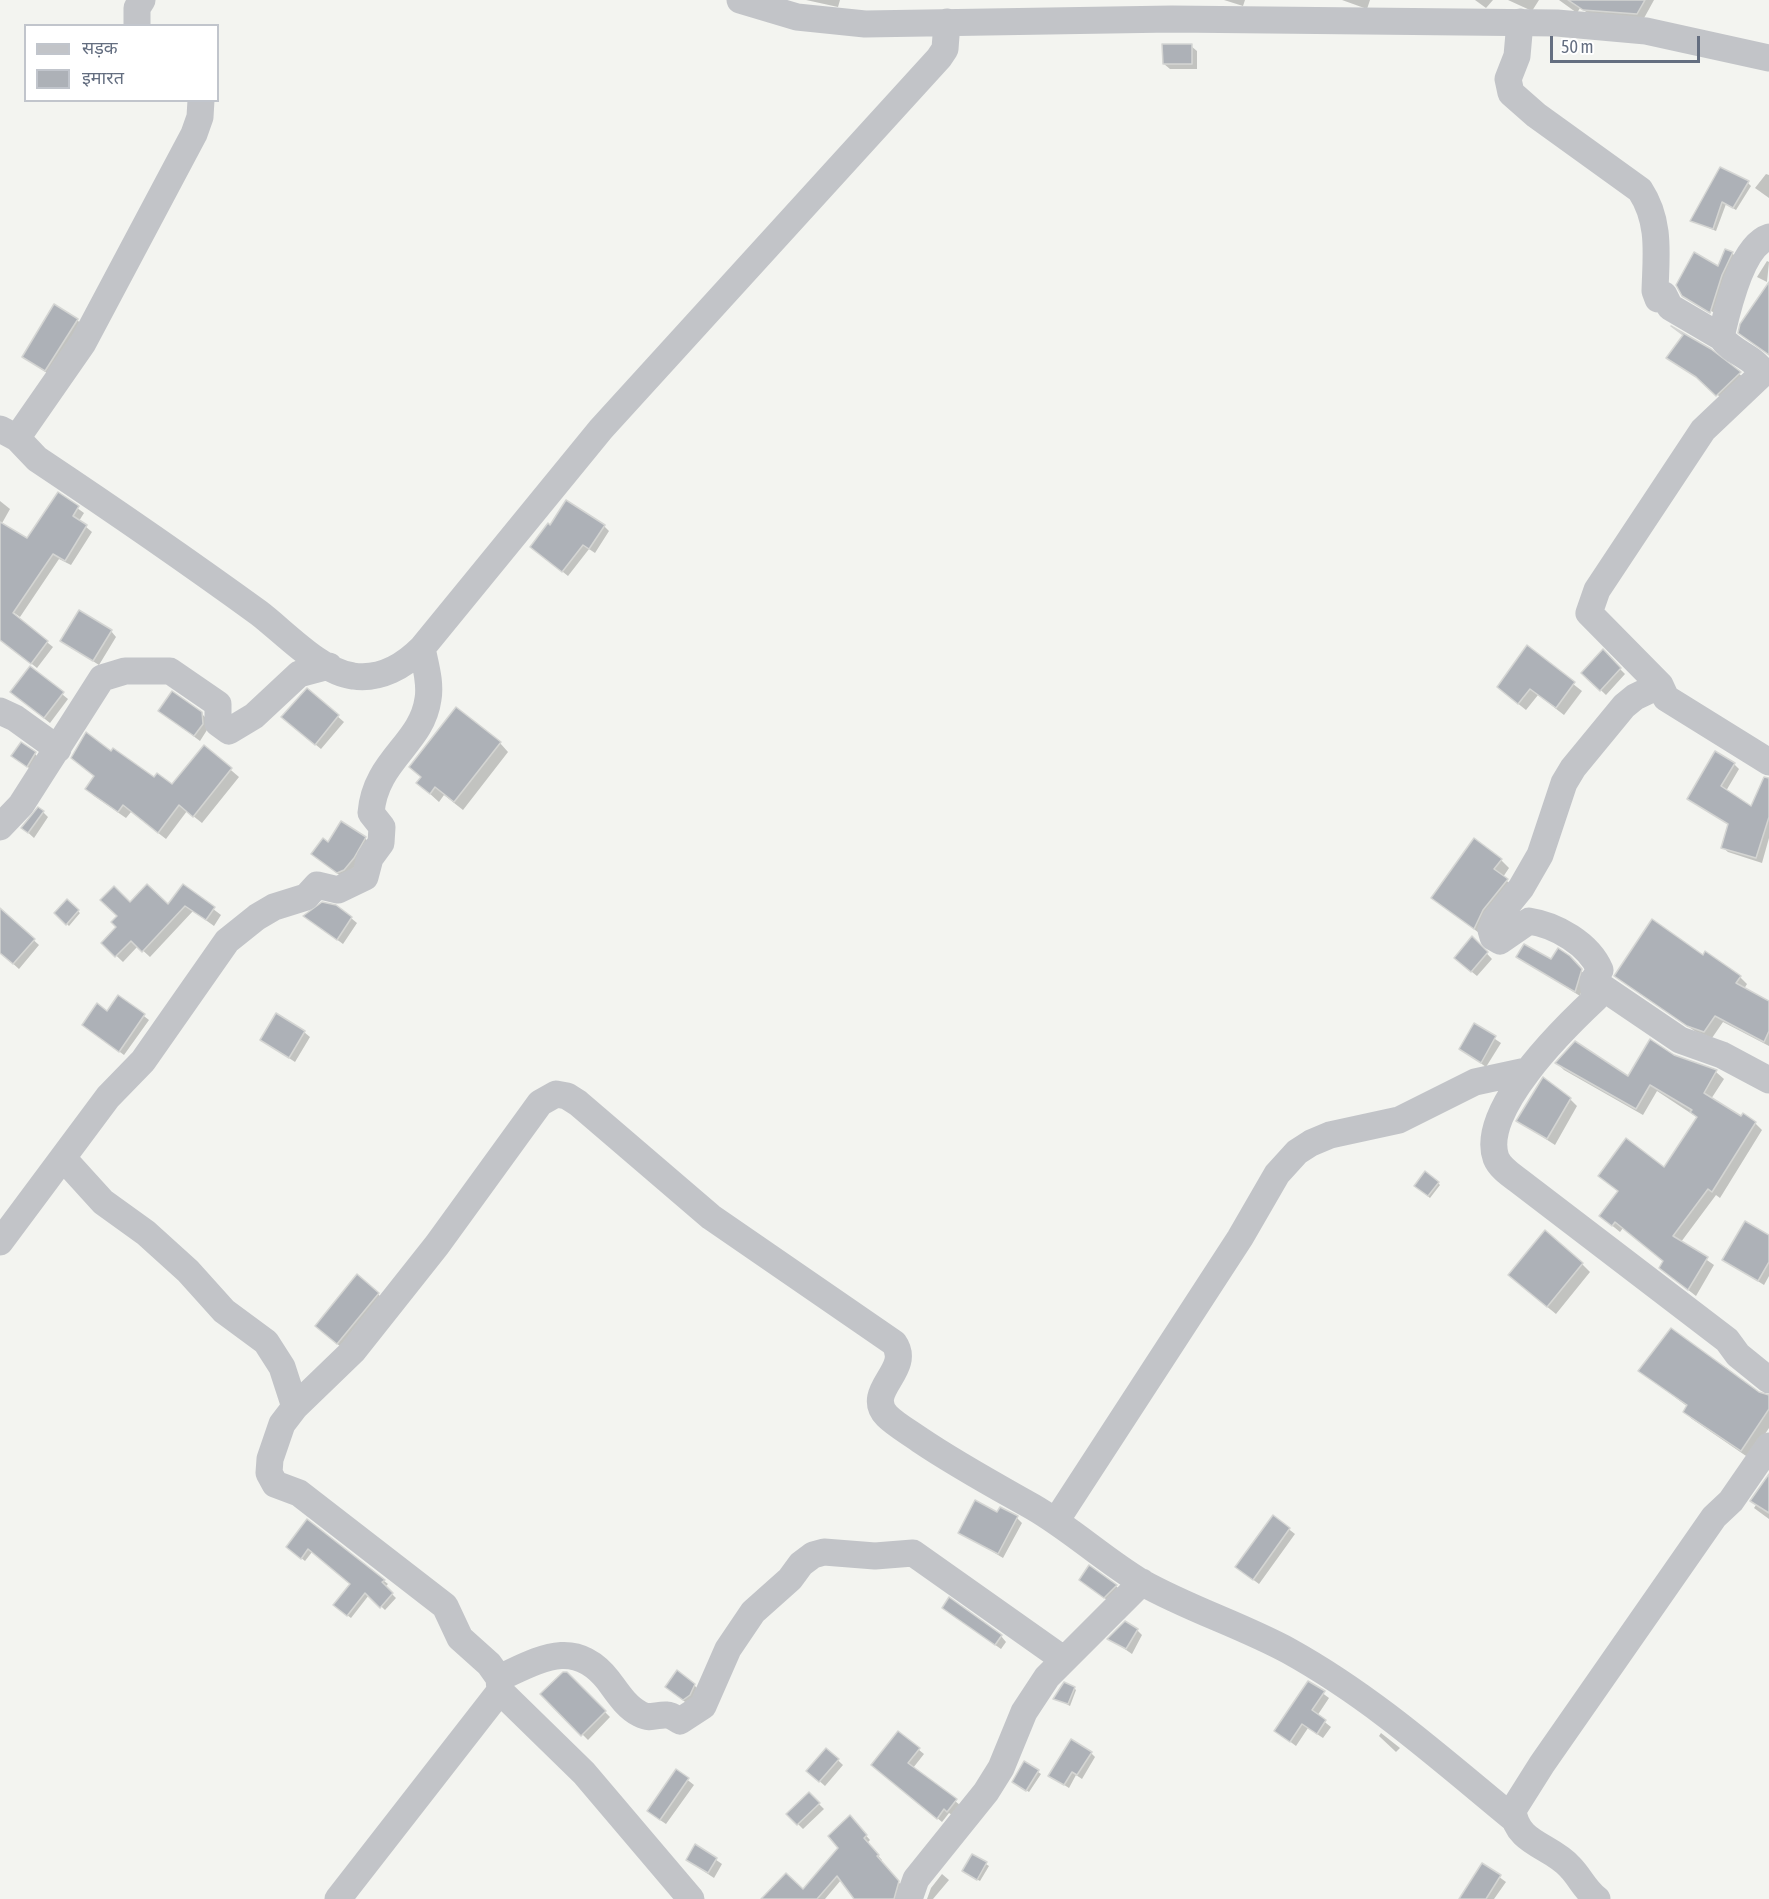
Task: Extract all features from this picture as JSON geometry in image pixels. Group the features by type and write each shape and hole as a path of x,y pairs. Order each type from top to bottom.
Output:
{"street":[{"path":"137,24 137,8 142,0"},
{"path":"740,0 776,12 817,21 946,33 1172,19 1520,32 1646,31 1769,58"},
{"path":"1520,32 1508,79 1510,93 1536,115 1640,190 1648,206 1657,237 1655,291 1658,299 1664,295 1670,307 1721,337 1738,354 1758,363 1762,373 1702,430 1597,590 1589,613 1660,685 1666,698 1769,762"},
{"path":"201,102 200,117 194,134 83,343 9,434 38,459 260,614 329,666 353,676 382,674 397,668 422,648 601,429 946,33"},
{"path":"1721,337 1731,292 1745,264 1763,239 1769,237"},
{"path":"0,1242 108,1096 143,1061 199,978 240,929 274,907 306,897 317,885 338,891 365,877 370,858 381,843 382,827 371,813 377,783 422,718 428,700 429,684 422,648"},
{"path":"0,826 21,805 58,749 96,683 112,673 133,670 170,671 218,704 218,723 229,731 254,716 299,674 329,666"},
{"path":"1660,685 1635,697 1624,706 1573,768 1564,783 1540,855 1521,888 1495,920 1491,930 1493,937 1500,941 1529,921 1548,924 1582,946 1597,962 1600,970 1593,981 1595,999 1526,1071 1499,1120 1495,1150 1497,1161 1519,1181 1727,1340 1745,1362 1769,1379"},
{"path":"0,711 15,718 58,749"},
{"path":"1593,981 1680,1040 1722,1054 1769,1080"},
{"path":"1056,1521 1240,1238 1277,1174 1297,1152 1330,1135 1399,1120 1475,1082 1526,1071"},
{"path":"691,1899 584,1773 500,1684 489,1664 460,1638 445,1606 299,1493 275,1484 269,1473 270,1459 282,1424 295,1407 353,1351 437,1245 540,1103 556,1094 567,1096 578,1103 711,1217 894,1343 900,1351 900,1361 885,1385 880,1401 887,1416 963,1470 1056,1521 1105,1560 1142,1582 1267,1640 1340,1680 1392,1719 1514,1819 1528,1840 1546,1848 1570,1866 1588,1892 1597,1899"},
{"path":"63,1158 103,1202 146,1233 189,1271 224,1311 266,1342 282,1367 295,1407"},
{"path":"1514,1819 1514,1810 1519,1799 1714,1517 1731,1501 1769,1446"},
{"path":"350,1895 500,1684 557,1654 573,1656 602,1672 628,1705 641,1714 655,1718 667,1715 680,1721 703,1706 728,1649 753,1612 790,1579 801,1564 824,1552 875,1556 913,1553 1063,1659"},
{"path":"909,1899 916,1879 986,1792 1001,1768 1019,1723 1037,1690 1063,1659 1142,1582"}],"building":[{"path":"1568,0 1645,0 1637,14 1583,10"},
{"path":"1162,44 1192,44 1192,64 1163,64"},
{"path":"1720,167 1749,181 1733,208 1722,202 1713,229 1690,221"},
{"path":"1725,249 1733,252 1722,275 1710,313 1682,296 1676,285 1694,252 1718,266"},
{"path":"1769,282 1769,355 1738,333 1740,324"},
{"path":"54,304 78,319 45,371 22,357"},
{"path":"1671,326 1711,349 1741,372 1716,396 1696,377 1666,358 1683,335"},
{"path":"58,492 79,506 73,516 87,525 65,561 53,554 13,613 48,641 31,664 0,640 0,522 27,538"},
{"path":"566,500 605,525 589,549 583,545 562,572 530,547 548,523 550,525"},
{"path":"79,610 112,630 93,661 60,641"},
{"path":"1527,645 1575,682 1556,708 1530,689 1518,704 1497,687"},
{"path":"1603,649 1621,668 1600,691 1581,673"},
{"path":"30,666 64,692 44,718 10,692"},
{"path":"307,688 339,715 315,745 281,717"},
{"path":"172,691 202,712 203,724 194,736 158,711"},
{"path":"456,707 501,742 454,802 435,787 430,794 416,783 421,777 409,767"},
{"path":"86,732 111,751 113,748 154,777 157,773 172,784 204,745 232,768 193,817 179,805 158,833 123,805 118,812 85,789 94,776 71,758"},
{"path":"21,742 36,752 27,767 11,756"},
{"path":"1715,751 1735,763 1721,786 1751,806 1764,777 1769,778 1769,817 1756,858 1721,848 1728,824 1687,799"},
{"path":"38,807 44,811 28,833 21,828"},
{"path":"341,821 366,837 354,858 344,870 337,873 311,854 323,838 328,842"},
{"path":"1474,838 1502,859 1494,869 1508,879 1483,910 1474,929 1431,898"},
{"path":"147,884 168,904 183,884 215,907 206,920 185,906 142,952 131,941 115,957 101,943 116,927 111,922 117,916 100,900 114,886 130,902"},
{"path":"67,899 79,910 66,925 54,913"},
{"path":"322,902 336,905 352,917 337,940 303,916"},
{"path":"0,908 35,939 13,964 0,953"},
{"path":"1652,919 1703,955 1705,951 1741,976 1736,983 1769,1001 1769,1031 1764,1042 1715,1016 1704,1032 1687,1026 1614,976"},
{"path":"1472,936 1488,952 1471,972 1454,958"},
{"path":"1524,944 1551,959 1558,948 1570,956 1582,969 1575,992 1516,957"},
{"path":"118,995 145,1014 119,1052 82,1025 97,1003 107,1011"},
{"path":"276,1013 305,1031 289,1058 260,1040"},
{"path":"1474,1023 1496,1036 1481,1063 1459,1049"},
{"path":"1650,1039 1674,1055 1717,1070 1704,1093 1741,1116 1743,1113 1756,1122 1712,1192 1708,1189 1673,1236 1708,1257 1688,1290 1659,1268 1663,1261 1615,1222 1612,1226 1599,1216 1618,1191 1598,1176 1626,1138 1664,1167 1697,1117 1690,1112 1692,1110 1650,1085 1636,1109 1555,1063 1575,1041 1628,1076"},
{"path":"1543,1077 1571,1098 1547,1139 1516,1121"},
{"path":"1425,1171 1439,1182 1428,1196 1414,1186"},
{"path":"1745,1221 1769,1235 1769,1262 1758,1281 1722,1260"},
{"path":"1545,1230 1583,1263 1547,1307 1508,1275"},
{"path":"357,1274 379,1293 337,1344 315,1326"},
{"path":"1671,1328 1759,1392 1769,1395 1769,1409 1741,1451 1683,1412 1687,1405 1638,1371"},
{"path":"1769,1474 1769,1513 1750,1501"},
{"path":"975,1500 997,1512 1000,1507 1018,1516 998,1554 958,1533"},
{"path":"1273,1515 1290,1528 1253,1580 1235,1567"},
{"path":"307,1519 385,1580 382,1582 393,1593 380,1608 365,1593 347,1616 333,1605 350,1584 308,1549 301,1559 286,1547"},
{"path":"1089,1565 1117,1585 1104,1598 1079,1580"},
{"path":"949,1597 1002,1635 995,1645 942,1608"},
{"path":"1125,1621 1138,1629 1126,1649 1107,1639"},
{"path":"677,1670 695,1684 690,1695 683,1700 665,1687"},
{"path":"563,1672 567,1672 606,1711 581,1736 540,1694"},
{"path":"1308,1681 1325,1691 1312,1710 1326,1720 1317,1734 1302,1724 1290,1742 1274,1731"},
{"path":"1064,1682 1075,1687 1068,1704 1053,1699"},
{"path":"898,1731 920,1748 908,1763 957,1799 947,1812 944,1809 937,1819 871,1765"},
{"path":"1071,1739 1092,1752 1077,1775 1072,1772 1064,1785 1048,1776"},
{"path":"826,1748 839,1759 819,1782 806,1771"},
{"path":"1024,1761 1039,1770 1026,1791 1012,1782"},
{"path":"676,1769 689,1778 660,1820 647,1811"},
{"path":"809,1792 820,1803 797,1825 786,1814"},
{"path":"850,1815 867,1835 864,1838 879,1855 877,1856 899,1881 894,1899 854,1899 837,1876 817,1899 761,1899 786,1873 803,1889 838,1848 828,1836"},
{"path":"695,1844 717,1858 708,1873 686,1860"},
{"path":"972,1854 987,1862 977,1880 962,1871"},
{"path":"1482,1863 1501,1875 1486,1899 1459,1899"}]}
